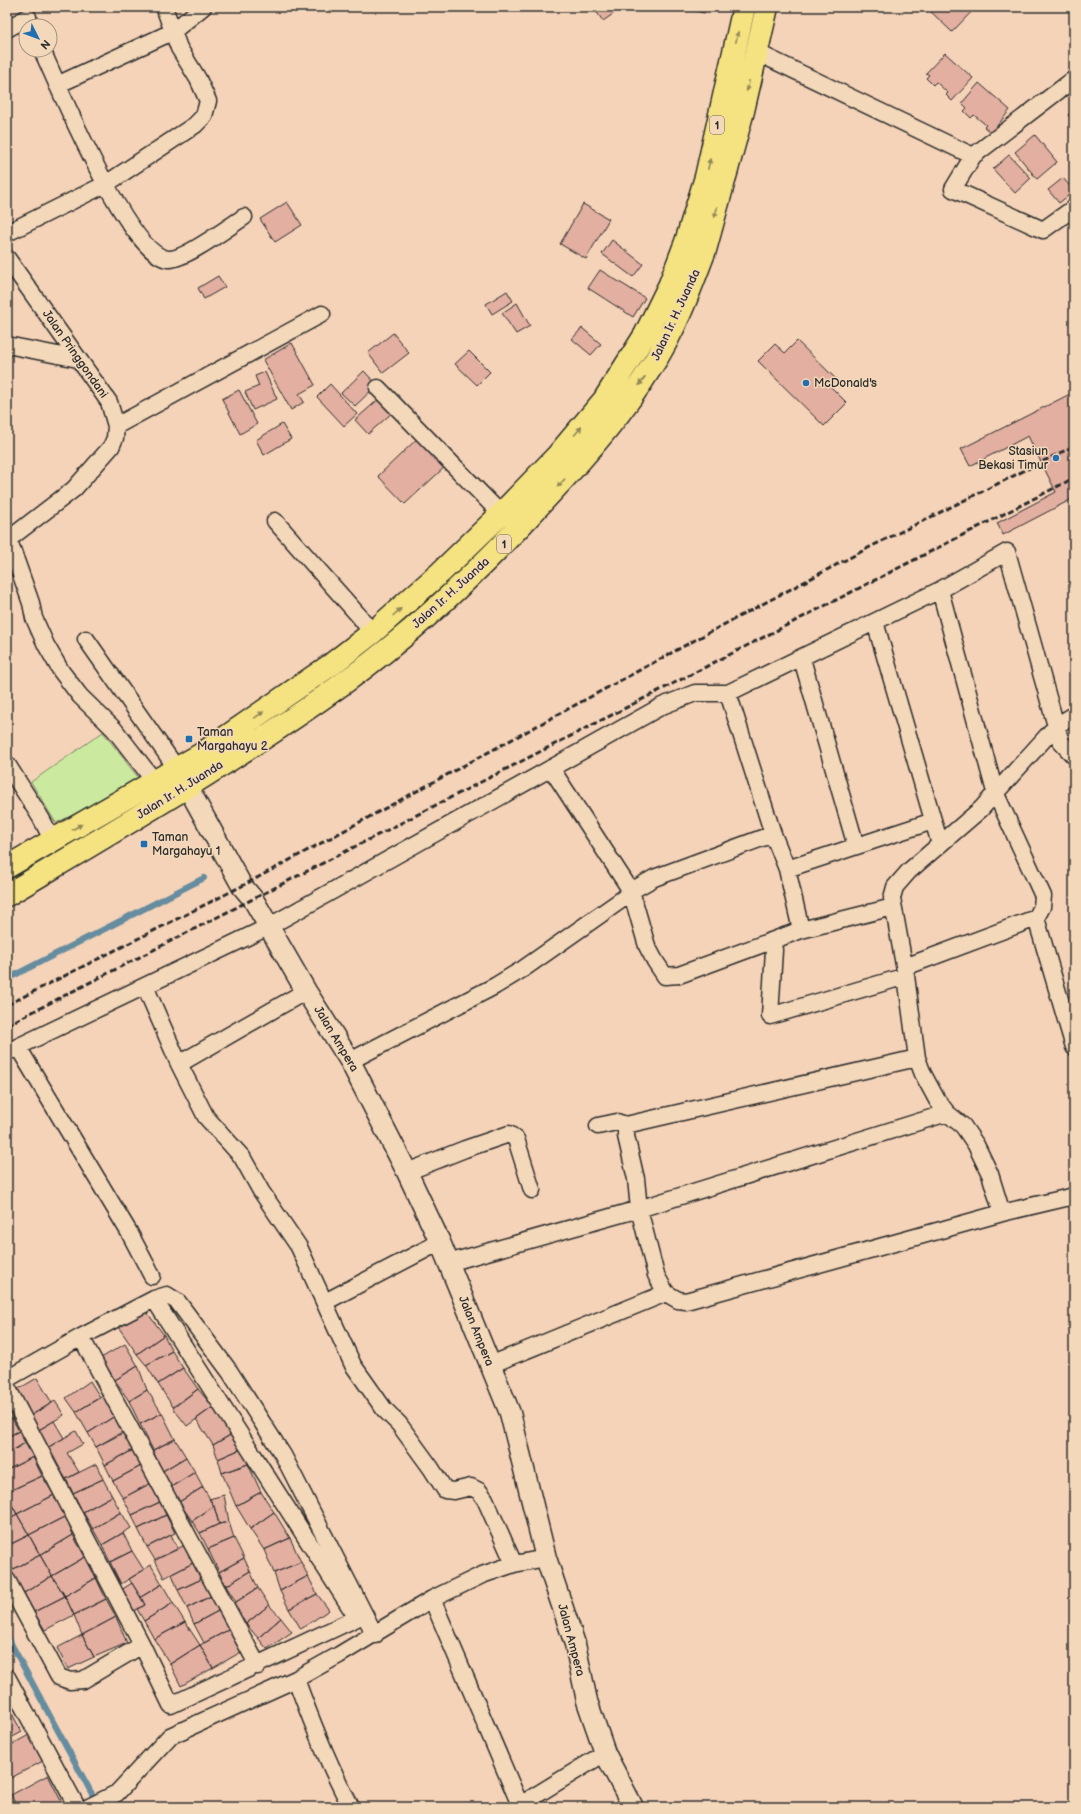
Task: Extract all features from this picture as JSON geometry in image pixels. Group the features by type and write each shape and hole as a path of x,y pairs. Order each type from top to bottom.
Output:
{"highway":[{"name":"Jalan Ir. H. Juanda","path":"7,867 177,769 239,729 332,664 372,633 441,572 501,514 556,457 604,400 645,335 670,284 696,246 706,177 744,7"},
{"name":"Jalan Ir. H. Juanda","path":"7,895 189,787 334,690 381,654 456,590 517,530 582,460 615,418 651,368 677,318 696,246 743,111 767,7"}],"street":[{"path":"7,234 106,184 195,124 204,116 208,101 198,79 178,48 164,7"},
{"path":"58,85 172,32 203,7"},
{"path":"7,29 28,17"},
{"path":"756,52 973,156"},
{"path":"46,58 106,184 138,237 154,254 169,259 188,253 244,217"},
{"path":"1074,79 973,156 953,189 1043,230 1074,208"},
{"name":"Jalan Pringgondani","path":"7,258 109,402 116,426 115,438 111,447 74,489 8,537"},
{"path":"116,426 322,314"},
{"path":"7,345 78,359"},
{"path":"378,388 501,514"},
{"path":"275,521 360,617 372,633"},
{"path":"8,537 31,603 34,618 46,645 61,671 80,696 114,729 155,782"},
{"path":"152,1276 129,1232 12,1050 268,927 662,706 695,693 728,693 802,659 940,590 1008,552 1061,742 1074,756"},
{"path":"772,941 774,950 770,1016 906,972 1036,918 1042,907 1043,896 995,792 940,590"},
{"path":"875,622 940,844"},
{"path":"86,639 177,769"},
{"path":"802,659 856,846"},
{"path":"728,693 773,834 787,869 801,930"},
{"path":"1002,1213 990,1174 976,1145 963,1126 947,1113 930,1087 917,1058 906,972 892,898 895,887 909,871 972,818 1056,726 1074,715"},
{"path":"7,764 41,818 53,841"},
{"path":"551,768 631,891 647,946 665,976 679,976 801,930 893,907"},
{"name":"Jalan Ampera","path":"177,769 189,787 242,886 253,899 306,991 350,1061 407,1172 440,1242 510,1413 546,1558 575,1644 587,1701 605,1754 633,1807"},
{"path":"787,869 933,821"},
{"path":"350,1061 495,986 529,965 624,898 631,891 654,878 773,834"},
{"path":"1036,918 1074,1047"},
{"path":"145,986 179,1064 206,1118 242,1157 261,1191 299,1247 353,1365 384,1409 399,1424 445,1490 454,1491 471,1487 479,1490 485,1498 514,1564"},
{"path":"179,1064 306,991"},
{"path":"598,1126 617,1122 626,1125 917,1058"},
{"path":"448,1263 639,1209 947,1113"},
{"path":"626,1125 626,1136 636,1179 639,1209 656,1276 666,1293 678,1300 686,1301 1002,1213 1074,1196"},
{"path":"407,1172 465,1149 509,1134 516,1139 532,1190"},
{"path":"325,1302 440,1242"},
{"path":"490,1365 666,1293"},
{"path":"7,1378 81,1337 154,1300 167,1295 178,1302 230,1372 283,1455 374,1635"},
{"path":"7,1387 142,1645 171,1705 258,1666 358,1618 154,1300"},
{"path":"81,1337 258,1666"},
{"path":"89,1807 117,1793 170,1736 296,1679 374,1635 432,1599 482,1575 514,1564 546,1558"},
{"path":"7,1580 59,1678 70,1681 82,1680 142,1645"},
{"path":"432,1599 521,1806 605,1754"},
{"path":"7,1677 77,1807"},
{"path":"296,1679 313,1727 332,1770 351,1807"}],"green space":[{"path":"103,732 140,780 118,793 56,823 31,782"}],"building":[{"path":"593,7 623,7 603,21"},
{"path":"681,7 705,7 704,13"},
{"path":"926,7 976,7 952,32"},
{"path":"945,53 973,78 952,101 946,95 948,93 936,82 933,85 926,78 929,75 926,73"},
{"path":"979,83 1010,110 991,133 984,127 986,125 974,115 971,118 964,111 967,108 962,103"},
{"path":"1074,110 1074,122 1068,115"},
{"path":"1035,135 1057,162 1037,179 1015,152"},
{"path":"1009,155 1031,178 1015,193 993,169"},
{"path":"1063,178 1074,191 1059,203 1048,190"},
{"path":"287,202 302,225 275,242 260,219"},
{"path":"583,204 609,219 586,259 560,244"},
{"path":"612,240 643,264 633,277 602,254"},
{"path":"600,270 645,298 633,317 588,288"},
{"path":"218,276 225,287 204,299 198,288"},
{"path":"507,291 513,301 492,314 486,304"},
{"path":"517,303 530,326 516,334 502,313"},
{"path":"582,328 601,344 591,355 572,339"},
{"path":"393,333 409,353 383,373 368,353"},
{"name":"McDonald's","path":"797,341 836,379 830,386 847,403 824,426 758,361 775,344 785,353"},
{"path":"292,343 315,385 299,394 304,402 291,410 263,360"},
{"path":"469,351 490,372 477,385 455,364"},
{"path":"364,371 377,385 355,406 341,393"},
{"path":"265,372 277,399 253,410 245,392 259,386 255,376"},
{"path":"330,384 357,414 344,426 317,397"},
{"path":"239,390 257,424 240,434 222,399"},
{"name":"Stasiun Bekasi Timur","path":"1074,392 1074,498 1003,535 997,523 1056,492 1028,436 970,466 961,449"},
{"path":"380,398 393,412 368,434 355,420"},
{"path":"282,424 291,439 264,455 256,440"},
{"path":"421,435 448,464 405,504 378,476"},
{"path":"145,1310 164,1335 137,1354 119,1328"},
{"path":"164,1335 172,1351 146,1365 137,1354"},
{"path":"125,1344 138,1366 115,1380 101,1358"},
{"path":"172,1351 183,1368 158,1384 146,1365"},
{"path":"138,1366 147,1390 129,1401 115,1380"},
{"path":"183,1368 198,1389 173,1407 158,1384"},
{"path":"37,1378 52,1403 30,1416 15,1391"},
{"path":"90,1381 100,1397 76,1412 66,1398"},
{"path":"198,1389 213,1407 187,1426 173,1408"},
{"path":"147,1390 162,1413 140,1424 129,1401"},
{"path":"106,1394 118,1414 88,1433 76,1412"},
{"path":"55,1401 64,1415 37,1431 30,1416"},
{"path":"213,1407 232,1434 213,1445 196,1419"},
{"path":"7,1410 19,1431 7,1437"},
{"path":"162,1413 175,1439 153,1450 140,1424"},
{"path":"118,1414 127,1429 96,1447 88,1433"},
{"path":"54,1421 64,1438 47,1448 37,1431"},
{"path":"19,1431 25,1443 7,1454 7,1437"},
{"path":"76,1431 83,1444 67,1453 79,1472 66,1479 47,1448"},
{"path":"123,1433 133,1450 105,1465 96,1447"},
{"path":"232,1434 241,1449 218,1459 213,1445"},
{"path":"175,1439 186,1457 161,1472 153,1450"},
{"path":"25,1443 33,1457 7,1470 7,1454"},
{"path":"241,1449 248,1464 222,1473 218,1459"},
{"path":"133,1450 141,1466 113,1481 105,1465"},
{"path":"33,1457 42,1476 7,1492 7,1470"},
{"path":"186,1457 195,1472 171,1487 161,1472"},
{"path":"96,1464 103,1479 73,1493 66,1479"},
{"path":"248,1464 261,1492 236,1506 222,1473"},
{"path":"141,1466 151,1483 123,1498 113,1481"},
{"path":"195,1472 203,1487 179,1502 171,1487"},
{"path":"42,1476 54,1495 17,1514 7,1496 7,1492"},
{"path":"103,1479 112,1496 83,1512 73,1493"},
{"path":"151,1483 160,1502 132,1515 123,1498"},
{"path":"203,1487 214,1506 192,1521 179,1502"},
{"path":"261,1492 274,1512 250,1529 236,1506"},
{"path":"54,1495 66,1516 29,1535 17,1514"},
{"path":"224,1495 229,1522 219,1524 214,1506 209,1499"},
{"path":"7,1496 17,1514 7,1520"},
{"path":"112,1496 121,1512 93,1529 83,1512"},
{"path":"160,1502 166,1515 138,1529 132,1515"},
{"path":"214,1506 219,1524 200,1533 192,1521"},
{"path":"121,1512 131,1528 102,1545 93,1529"},
{"path":"274,1512 290,1538 264,1550 250,1529"},
{"path":"17,1514 29,1535 7,1546 7,1520"},
{"path":"166,1515 175,1533 147,1547 138,1529"},
{"path":"66,1516 73,1535 40,1555 29,1535"},
{"path":"229,1522 234,1538 208,1549 200,1533 219,1524"},
{"path":"123,1533 132,1551 110,1562 102,1545"},
{"path":"29,1535 40,1555 10,1571 7,1565 7,1546"},
{"path":"73,1535 85,1557 52,1576 40,1555"},
{"path":"171,1535 178,1549 155,1560 147,1547"},
{"path":"234,1538 244,1558 219,1572 208,1549"},
{"path":"290,1538 301,1562 274,1573 264,1550"},
{"path":"185,1545 195,1562 164,1578 155,1560"},
{"path":"132,1551 144,1570 121,1584 110,1562"},
{"path":"40,1555 52,1576 24,1593 10,1571"},
{"path":"85,1557 96,1578 65,1596 52,1576"},
{"path":"244,1558 250,1571 226,1586 219,1572"},
{"path":"195,1562 204,1578 178,1590 172,1574"},
{"path":"301,1562 308,1576 280,1591 274,1573"},
{"path":"151,1565 162,1584 141,1597 129,1579"},
{"path":"250,1571 258,1588 236,1602 226,1586"},
{"path":"52,1576 65,1596 34,1612 24,1593"},
{"path":"308,1576 317,1594 289,1609 280,1591"},
{"path":"96,1578 106,1599 74,1615 65,1596"},
{"path":"204,1578 213,1595 187,1608 178,1590"},
{"path":"132,1583 145,1605 133,1611 121,1590"},
{"path":"162,1584 173,1603 144,1621 137,1609 145,1605 141,1597"},
{"path":"258,1588 269,1605 246,1624 232,1607 236,1602"},
{"path":"317,1594 329,1610 301,1629 289,1609"},
{"path":"213,1595 220,1610 194,1624 187,1608"},
{"path":"65,1596 74,1615 45,1630 34,1612"},
{"path":"106,1599 116,1617 82,1635 74,1615"},
{"path":"173,1603 185,1622 154,1639 144,1621"},
{"path":"269,1605 281,1618 258,1638 246,1624"},
{"path":"220,1610 230,1629 204,1643 194,1624"},
{"path":"116,1617 127,1643 94,1657 82,1635"},
{"path":"281,1618 292,1632 267,1649 258,1638"},
{"path":"185,1622 200,1645 170,1664 154,1639"},
{"path":"230,1629 243,1651 213,1668 200,1645"},
{"path":"82,1635 94,1657 68,1669 57,1648"},
{"path":"200,1645 213,1668 181,1686 170,1664"},
{"path":"12,1714 22,1732 7,1740 7,1717"},
{"path":"29,1735 43,1761 7,1780 7,1747"},
{"path":"48,1775 63,1805 60,1807 17,1807 11,1795"}],"waterway":[{"path":"7,979 204,878"},
{"path":"7,1636 92,1794"}],"railway":[{"path":"7,1005 242,886 708,633 870,547 1074,446"},
{"path":"7,1025 1074,478"}],"place":[{"name":"McDonald's","path":"806,383"},
{"name":"Stasiun Bekasi Timur","path":"1056,458"},
{"name":"Taman Margahayu 2","path":"189,739"},
{"name":"Taman Margahayu 1","path":"144,844"}]}
